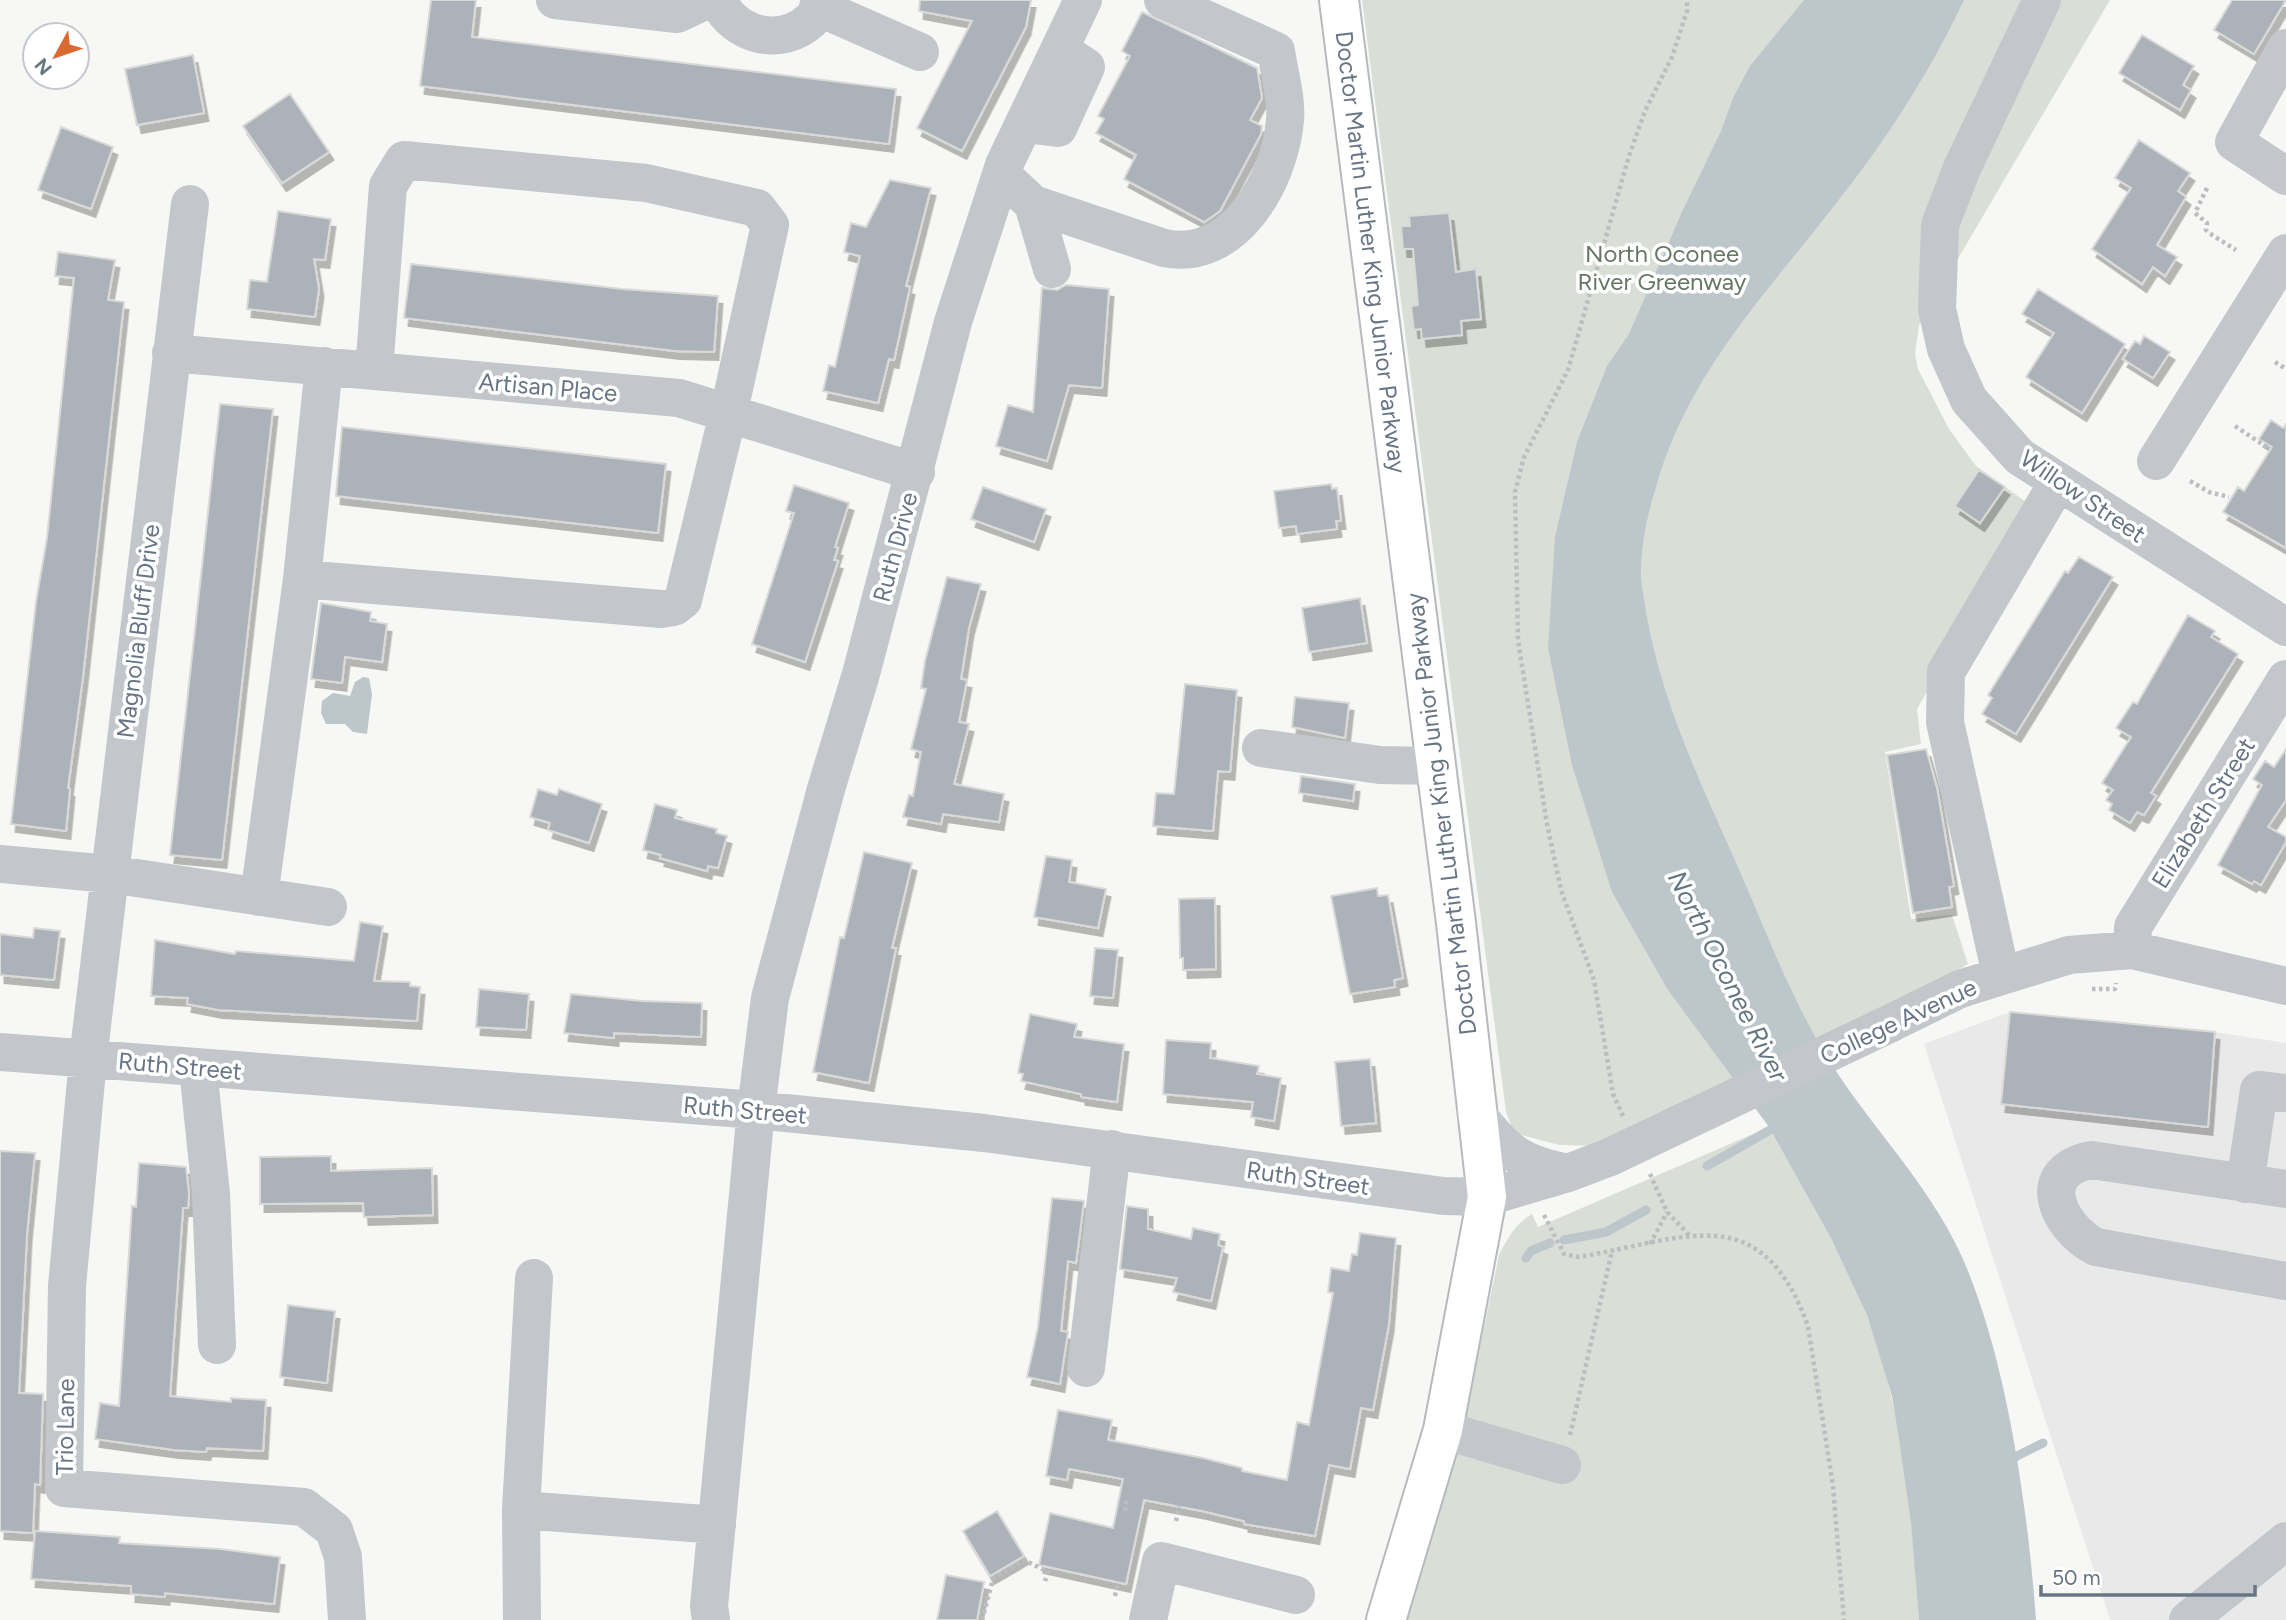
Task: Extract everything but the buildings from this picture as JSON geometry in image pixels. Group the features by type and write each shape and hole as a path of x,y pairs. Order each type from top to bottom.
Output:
{"main road":[{"name":"Doctor Martin Luther King Junior Parkway","path":"1339,0 1436,766 1487,1197 1443,1430 1386,1620"}],"street":[{"path":"555,0 677,14 707,0"},
{"path":"718,0 723,12 742,30 778,37 812,20 820,4 920,51"},
{"name":"Ruth Drive","path":"711,1620 717,1525 757,1110 771,998 826,789 861,674 916,472 953,322 1001,174 1083,0"},
{"path":"1001,174 1033,204 1181,252 1203,247 1229,235 1255,203 1280,145 1286,118 1276,51 1163,0"},
{"name":"Willow Street","path":"2042,0 1962,168 1940,225 1937,309 1947,349 1969,400 2020,457 2286,627"},
{"path":"2286,48 2234,142 2286,176"},
{"path":"302,579 647,608 674,607 683,600 770,225 757,208 646,183 404,160 388,186 374,371"},
{"name":"Magnolia Bluff Drive","path":"88,1059 170,353 190,204"},
{"path":"1033,204 1052,269"},
{"path":"2156,461 2286,253"},
{"name":"Artisan Place","path":"170,353 679,398 916,472"},
{"path":"259,897 302,579 324,366"},
{"path":"2001,975 1945,722 1946,672 2058,482"},
{"name":"Elizabeth Street","path":"2132,950 2133,927 2286,679"},
{"path":"1261,747 1380,765 1436,766"},
{"path":"0,864 110,874 328,907"},
{"name":"College Avenue","path":"1487,1197 1628,1159 1960,989 2069,955 2132,950 2286,986"},
{"name":"Ruth Street","path":"0,1052 757,1110 1112,1149 1443,1196 1487,1197"},
{"name":"Trio Lane","path":"88,1059 67,1286 64,1488 304,1507 334,1530 344,1557 347,1620"},
{"path":"198,1068 211,1194 217,1345"},
{"path":"2245,1184 2259,1090 2286,1093"},
{"path":"1476,1113 1512,1154 1532,1166 1568,1174"},
{"path":"1086,1368 1112,1149"},
{"path":"2286,1189 2091,1160 2075,1163 2063,1172 2056,1187 2057,1205 2066,1223 2078,1237 2096,1247 2286,1281"},
{"path":"522,1620 521,1510 534,1278"},
{"path":"1443,1430 1562,1465"},
{"path":"521,1510 717,1525"},
{"path":"2188,1620 2286,1541"},
{"path":"1148,1620 1161,1561 1296,1595"}],"path":[{"path":"1625,1119 1612,1094 1601,1039 1600,1003 1580,937 1561,890 1547,824 1540,761 1518,639 1516,492 1524,457 1568,370 1629,156 1646,111 1672,57 1687,11 1687,0"},
{"path":"2207,188 2195,213 2207,223 2206,230 2209,233 2236,250"},
{"path":"2275,362 2286,369"},
{"path":"2235,426 2268,448"},
{"path":"2190,481 2209,492 2229,497"},
{"path":"1628,1159 1667,1212 1690,1237"},
{"path":"1542,1211 1564,1254 1578,1257 1690,1237 1724,1236 1743,1240 1758,1248 1770,1260 1799,1302 1808,1326 1833,1486 1844,1620"},
{"path":"1650,1244 1667,1212"},
{"path":"1572,1427 1612,1251"},
{"path":"1125,1511 1127,1497"},
{"path":"1176,1521 1179,1506"},
{"path":"982,1620 993,1579 1024,1560 1048,1572 1045,1581"},
{"path":"1115,1596 1118,1583"}],"shaded area":[{"path":"2010,1012 2215,1032 2286,1043 2286,1620 2110,1620 1924,1044"}],"green space":[{"name":"North Oconee River Greenway","path":"1362,0 2110,0 1919,325 1915,354 1918,369 1949,429 1976,466 2033,507 1917,709 1921,744 1885,752 1911,919 1952,915 1968,964 1926,989 1599,1146 1559,1145 1514,1133 1506,1112"},
{"path":"1769,1127 1834,1243 1857,1291 1880,1352 1898,1427 1904,1466 1919,1620 1403,1620 1470,1394 1499,1255 1512,1232 1532,1214 1538,1227"}],"water":[{"name":"North Oconee River","path":"1804,0 1964,0 1921,81 1888,132 1853,182 1731,338 1687,408 1670,446 1650,506 1644,536 1642,589 1661,676 1682,738 1797,1001 1838,1074 1913,1176 1948,1229 1978,1297 2003,1387 2013,1435 2036,1620 1919,1620 1911,1523 1892,1396 1867,1315 1831,1238 1769,1127 1668,990 1612,892 1572,765 1548,648 1555,537 1577,442 1607,366 1629,334 1721,131 1733,98 1750,66"},
{"path":"363,677 369,678 372,694 367,734 353,732 345,724 326,724 321,713 322,701 333,693 350,696 355,682"}],"waterway":[{"path":"1707,1166 1779,1125"},
{"path":"1564,1240 1606,1232 1646,1210"},
{"path":"1526,1258 1531,1251 1550,1243"},
{"path":"2007,1461 2043,1443"}]}
